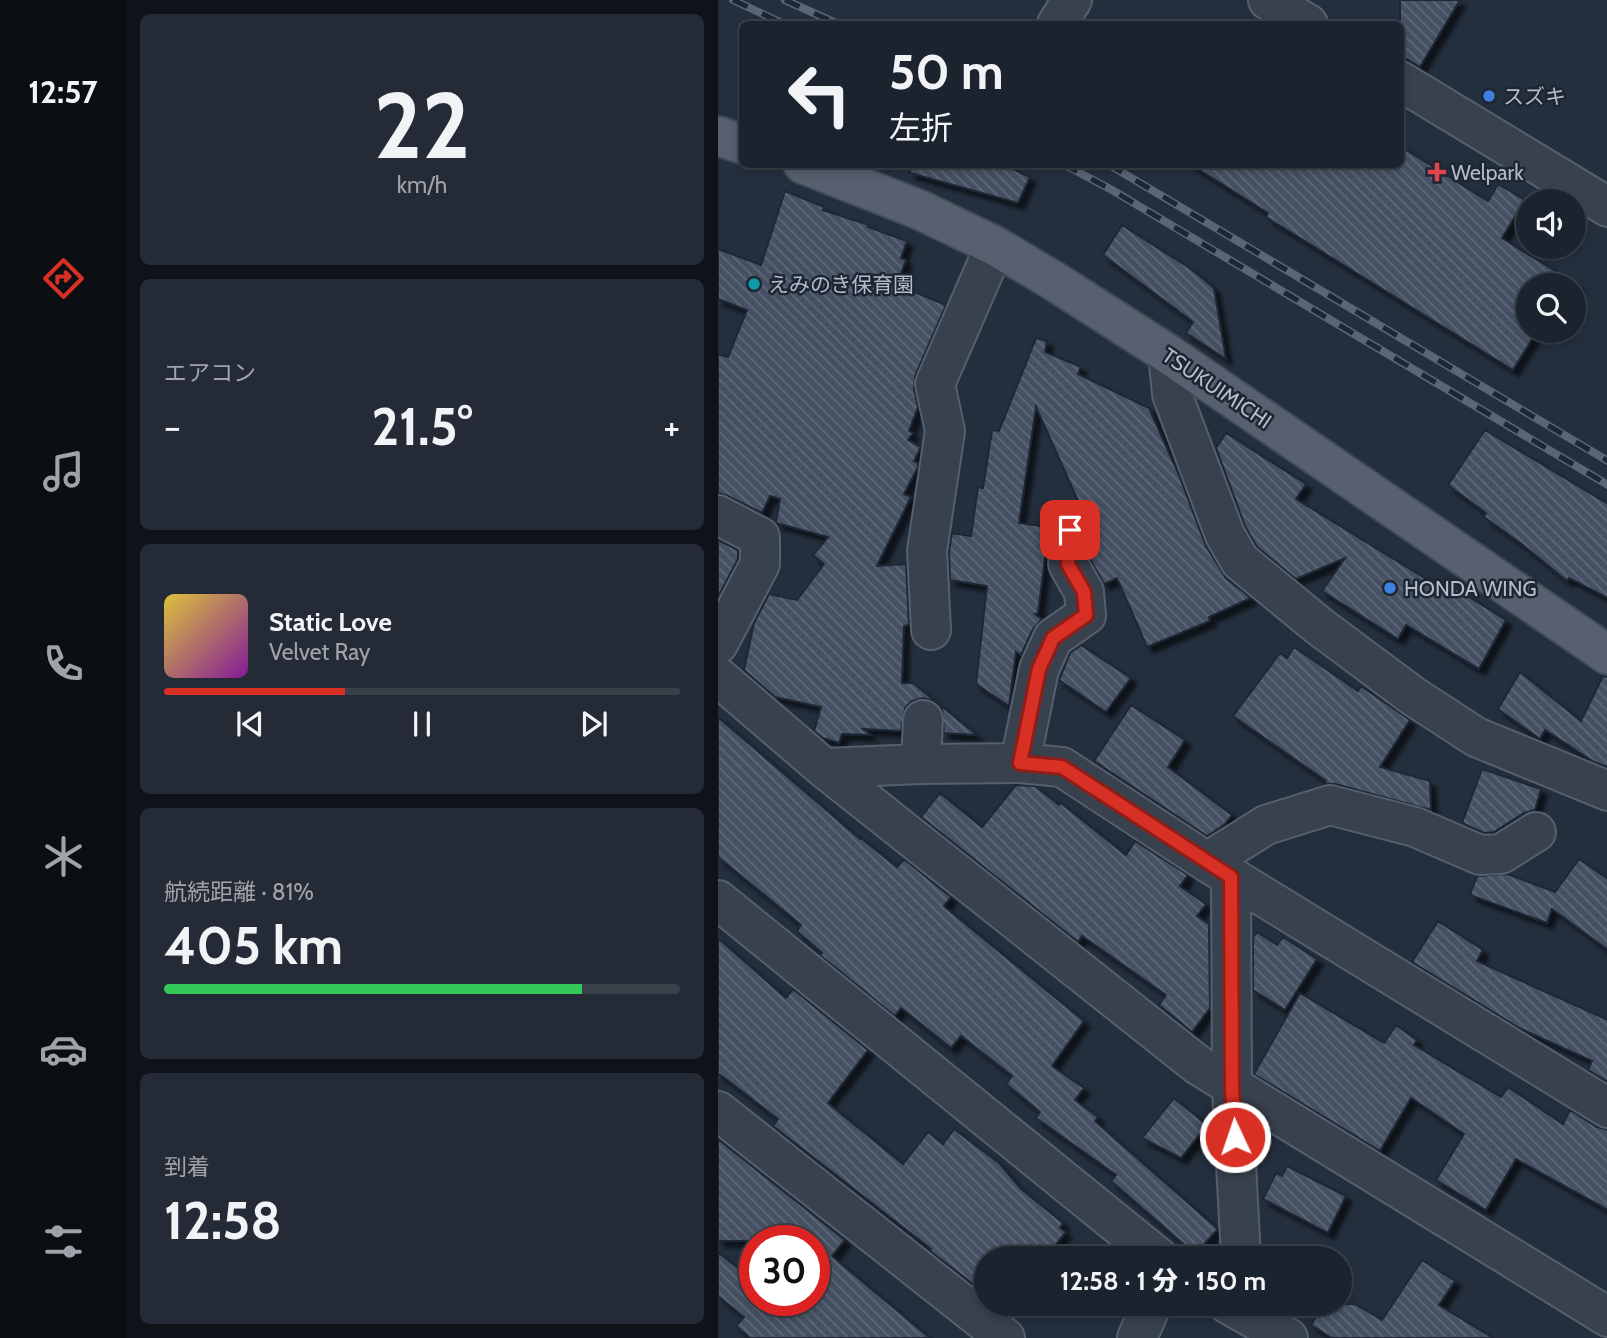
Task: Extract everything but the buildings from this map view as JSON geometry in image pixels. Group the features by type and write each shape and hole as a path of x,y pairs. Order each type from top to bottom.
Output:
{"main road":[{"path":"718,136 739,143"},
{"name":"TSUKUIMICHI","path":"813,168 920,210 995,246 1168,354 1608,655"}],"street":[{"path":"1059,21 1072,0"},
{"path":"1268,0 1303,21"},
{"path":"1404,83 1608,207"},
{"path":"931,630 927,551 945,431 936,384 995,246"},
{"path":"1168,354 1172,394 1225,536 1240,561 1319,626 1413,696 1476,737 1608,792"},
{"path":"718,515 760,537 760,564 718,644"},
{"path":"1020,763 1039,669 1053,638 1086,615 1084,592 1068,564 1070,530"},
{"path":"718,677 824,768 1198,1065 1608,1317"},
{"path":"921,764 923,720"},
{"path":"824,768 1020,763 1062,767 1219,869 1608,1108"},
{"path":"1219,869 1266,825 1330,805 1415,827 1480,855 1501,853 1536,832"},
{"path":"1219,869 1240,1246"},
{"path":"718,900 1144,1246"},
{"path":"718,1111 1005,1338"},
{"path":"1137,1338 1147,1316"},
{"path":"1242,1316 1288,1338"}],"railway":[{"path":"733,0 778,21"},
{"path":"785,0 831,21"},
{"path":"1071,168 1112,190 1608,485"},
{"path":"1115,168 1608,461"}],"place":[{"name":"スズキ","path":"1489,96"},
{"name":"Welpark","path":"1437,172"},
{"name":"えみのき保育園","path":"754,284"},
{"name":"HONDA WING","path":"1390,588"}],"route":[{"path":"1070,530 1068,564 1084,592 1086,615 1053,638 1039,669 1020,763 1062,767 1231,877 1232,1088 1235,1137"}]}
